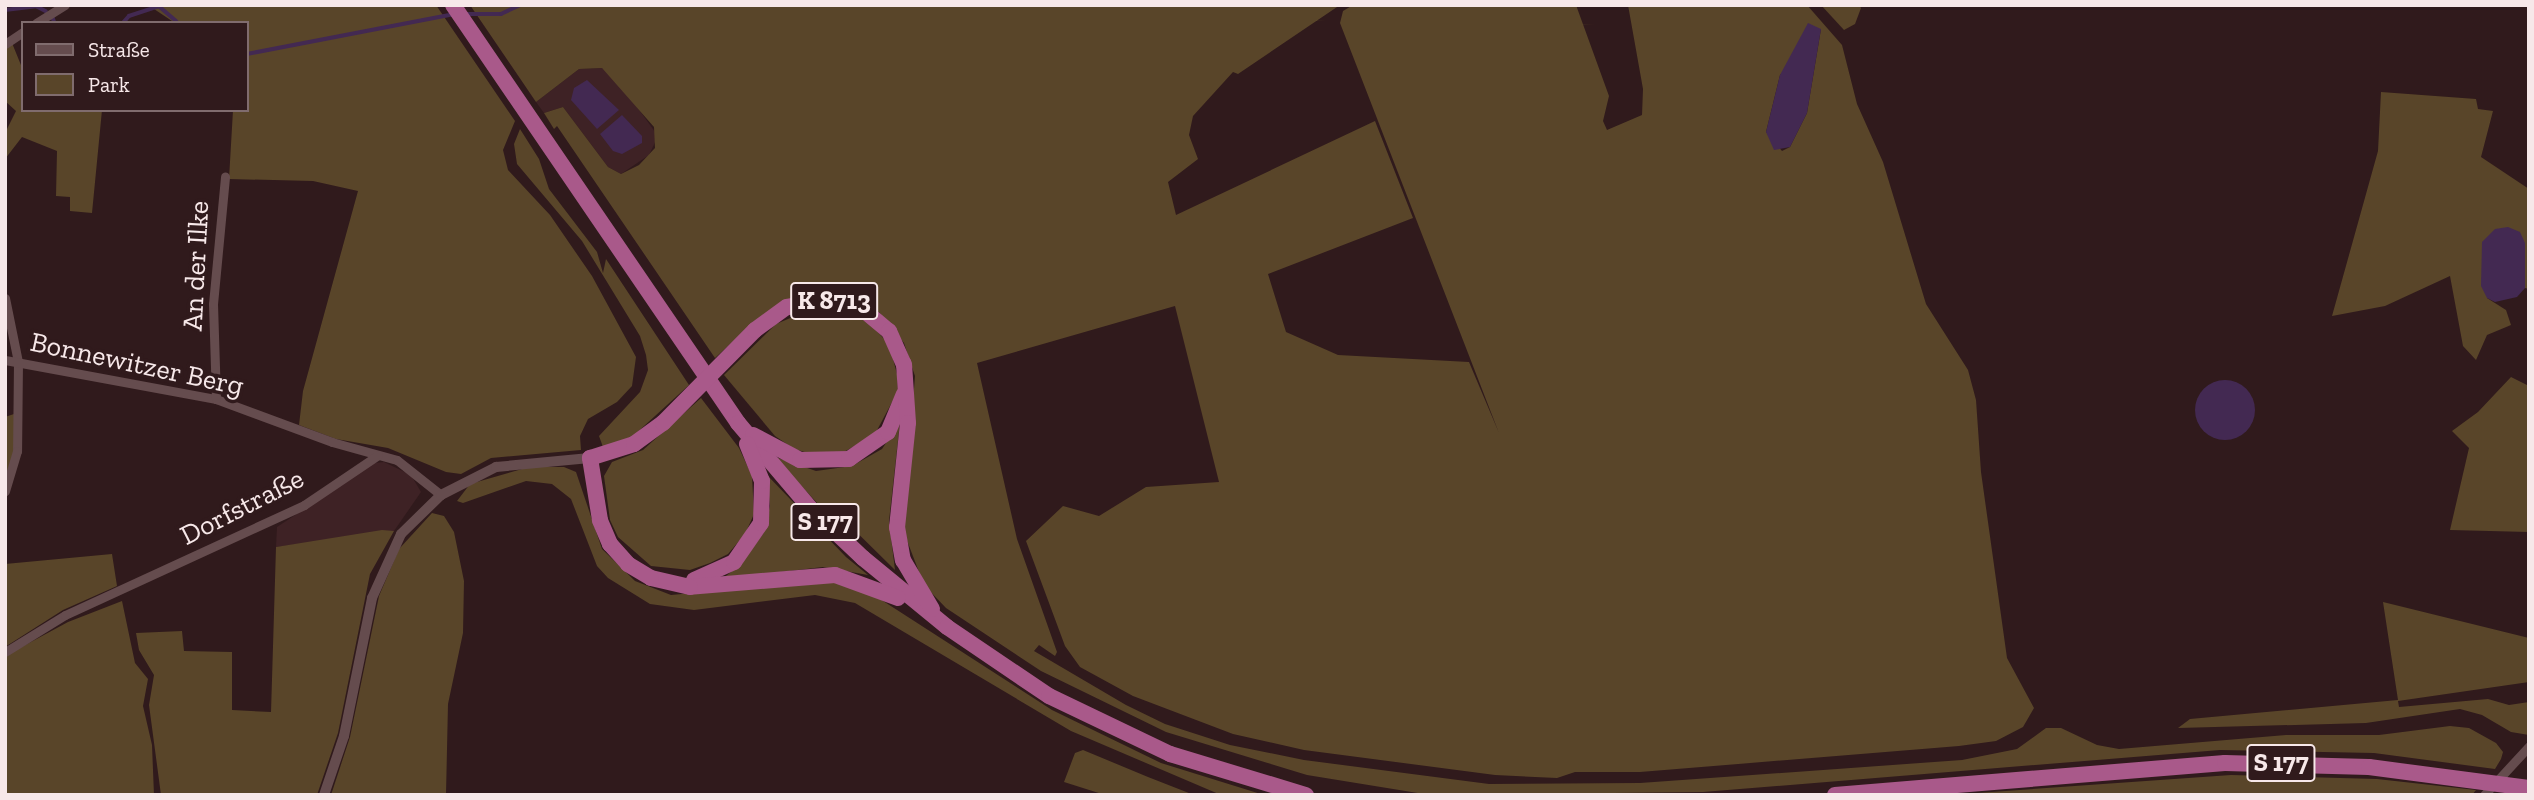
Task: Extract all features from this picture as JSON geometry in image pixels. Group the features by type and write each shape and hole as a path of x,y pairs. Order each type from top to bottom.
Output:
{"highway":[{"name":"S 177","path":"453,5 738,423 810,508 923,610 1049,696 1170,754 1306,795"},
{"name":"K 8713","path":"590,458 634,444 678,409 765,321 787,307 826,300 853,306 878,320 895,341 907,378"},
{"path":"738,423 800,460 849,459 888,432 907,378"},
{"path":"907,378 908,423 897,510 899,547 918,590 947,627"},
{"path":"665,583 718,571 741,555 758,529 762,481 738,423"},
{"path":"590,458 600,520 610,544 638,572 665,583 690,587 835,575 884,591 923,610"},
{"name":"S 177","path":"1835,795 2032,777 2225,764 2312,763 2444,774 2529,788"}],"street":[{"path":"39,21 65,5"},
{"path":"5,44 21,33"},
{"name":"An der Ilke","path":"216,399 213,303 225,177"},
{"path":"5,298 18,362 17,451 5,491"},
{"name":"Bonnewitzer Berg","path":"5,360 216,399 415,470 441,495"},
{"name":"Dorfstraße","path":"5,652 65,615 274,521 377,455"},
{"name":"K 8713","path":"324,795 344,736 378,578 401,534 441,495 496,467 590,458"},
{"path":"2484,795 2514,758 2529,746"}],"shaded area":[{"path":"1808,23 1821,29 1807,113 1790,147 1774,150 1766,132 1780,75"},
{"path":"602,68 619,82 658,136 649,155 621,174 608,167 563,107 544,113 536,102 579,69"},
{"path":"587,80 619,110 597,129 571,100 574,88"},
{"path":"622,115 642,136 642,143 622,154 613,151 600,134"},
{"path":"2508,227 2520,232 2525,243 2525,288 2517,297 2495,302 2487,298 2481,286 2482,242 2495,229"},
{"path":"2219,380 2231,380 2250,393 2255,410 2253,422 2242,435 2231,440 2219,440 2200,427 2195,416 2195,404 2208,385"},
{"path":"384,462 411,475 421,492 394,531 276,547 277,527 374,463"}],"green space":[{"path":"148,5 436,5 515,121 503,150 508,170 550,215 592,276 636,357 632,386 617,402 588,419 580,436 581,450 491,458 461,474 446,472 388,448 336,439 299,425 303,391 358,191 313,181 229,179 233,112 248,112 248,21 172,21"},
{"path":"470,5 1340,5 1238,74 1233,72 1193,116 1189,135 1198,159 1168,182 1176,215 1375,121 1413,218 1268,274 1286,332 1338,355 1469,362 1499,433 1340,23 1343,11 1353,5 1576,5 1609,96 1603,121 1607,130 1642,115 1643,89 1628,5 1807,5 1842,45 1857,104 1883,162 1926,304 1968,370 1976,400 1981,472 2007,658 2034,708 2023,727 1996,741 1959,746 1640,772 1575,772 1557,778 1495,775 1304,750 1233,734 1133,696 1080,667 1065,646 1026,541 1063,506 1099,516 1146,487 1219,482 1175,306 977,363 1017,539 1057,652 1055,656 1039,645 1034,651 1126,705 1165,724 1230,745 1304,760 1489,784 1640,783 1962,760 2017,749 2046,728 2061,728 2097,745 2119,749 2286,735 2379,735 2450,726 2469,728 2496,743 2503,752 2501,759 2495,769 2374,753 2220,750 1703,792 1430,795 1307,775 1166,732 1041,671 946,608 924,585 903,530 915,376 904,343 879,312 834,294 788,300 752,324 715,358 557,126 554,129 544,113 563,107 608,167 621,174 639,165 655,148 654,127 602,68 579,69 536,102","holes":["1821,29 1807,113 1790,147 1782,151 1766,132 1780,75"]},
{"path":"1821,5 1859,5 1861,8 1855,24 1844,30"},
{"path":"12,43 21,65 21,112 102,112 92,213 70,211 70,197 56,196 57,151 22,137 5,159 5,133 16,111 5,101 5,47"},
{"path":"2381,92 2476,99 2478,109 2493,111 2481,157 2529,189 2529,289 2525,288 2525,243 2487,298 2506,310 2511,325 2487,335 2476,360 2463,346 2450,276 2385,306 2332,316 2378,151"},
{"path":"520,129 539,159 549,189 597,252 603,273 606,259 689,385 632,437 603,447 599,436 640,392 648,370 646,355 640,336 582,241 517,164 514,144"},
{"path":"812,309 852,314 869,323 889,344 897,374 898,391 875,434 844,452 819,456 794,449 775,436 724,375 776,324"},
{"path":"2511,377 2529,386 2529,532 2450,530 2469,448 2452,431 2478,412"},
{"path":"701,398 739,448 752,476 754,514 745,534 728,554 690,570 651,566 618,537 610,520 604,476 612,462 643,450"},
{"path":"14,414 15,450 5,483 5,417"},
{"path":"900,422 889,521 895,570 830,506 818,504 775,457 816,471 852,466 882,449"},
{"path":"529,467 564,467 576,472 602,549 635,581 671,595 824,581 863,588 1052,710 1161,763 1264,795 1221,795 1071,731 855,603 815,595 694,610 650,604 608,578 597,566 571,499 552,484 526,481 463,503 457,501 470,484"},
{"path":"767,475 846,557 868,575 823,567 722,579 740,565 763,534 770,506"},
{"path":"432,513 444,516 454,532 464,581 463,633 448,704 446,795 331,795 350,737 379,596 399,549"},
{"path":"382,530 394,531 370,574 338,733 317,795 161,795 149,705 154,675 139,650 136,633 182,631 184,651 232,652 232,710 271,712 276,547"},
{"path":"112,554 117,586 63,610 5,647 5,564"},
{"path":"122,601 135,663 148,679 143,706 152,745 154,795 5,795 5,656 68,622"},
{"path":"2383,602 2529,638 2529,682 2398,701 2399,707 2488,699 2509,705 2529,702 2529,735 2511,732 2482,715 2460,709 2366,723 2178,728 2190,719 2398,700"},
{"path":"1083,750 1194,795 1105,795 1064,782 1075,753"},
{"path":"2231,775 2377,779 2476,790 2472,795 1949,795"}],"waterway":[{"path":"465,14 501,14 520,5"},
{"path":"5,10 36,6 46,11"},
{"path":"125,21 129,16 159,6 176,21"},
{"path":"248,54 454,14"}]}
